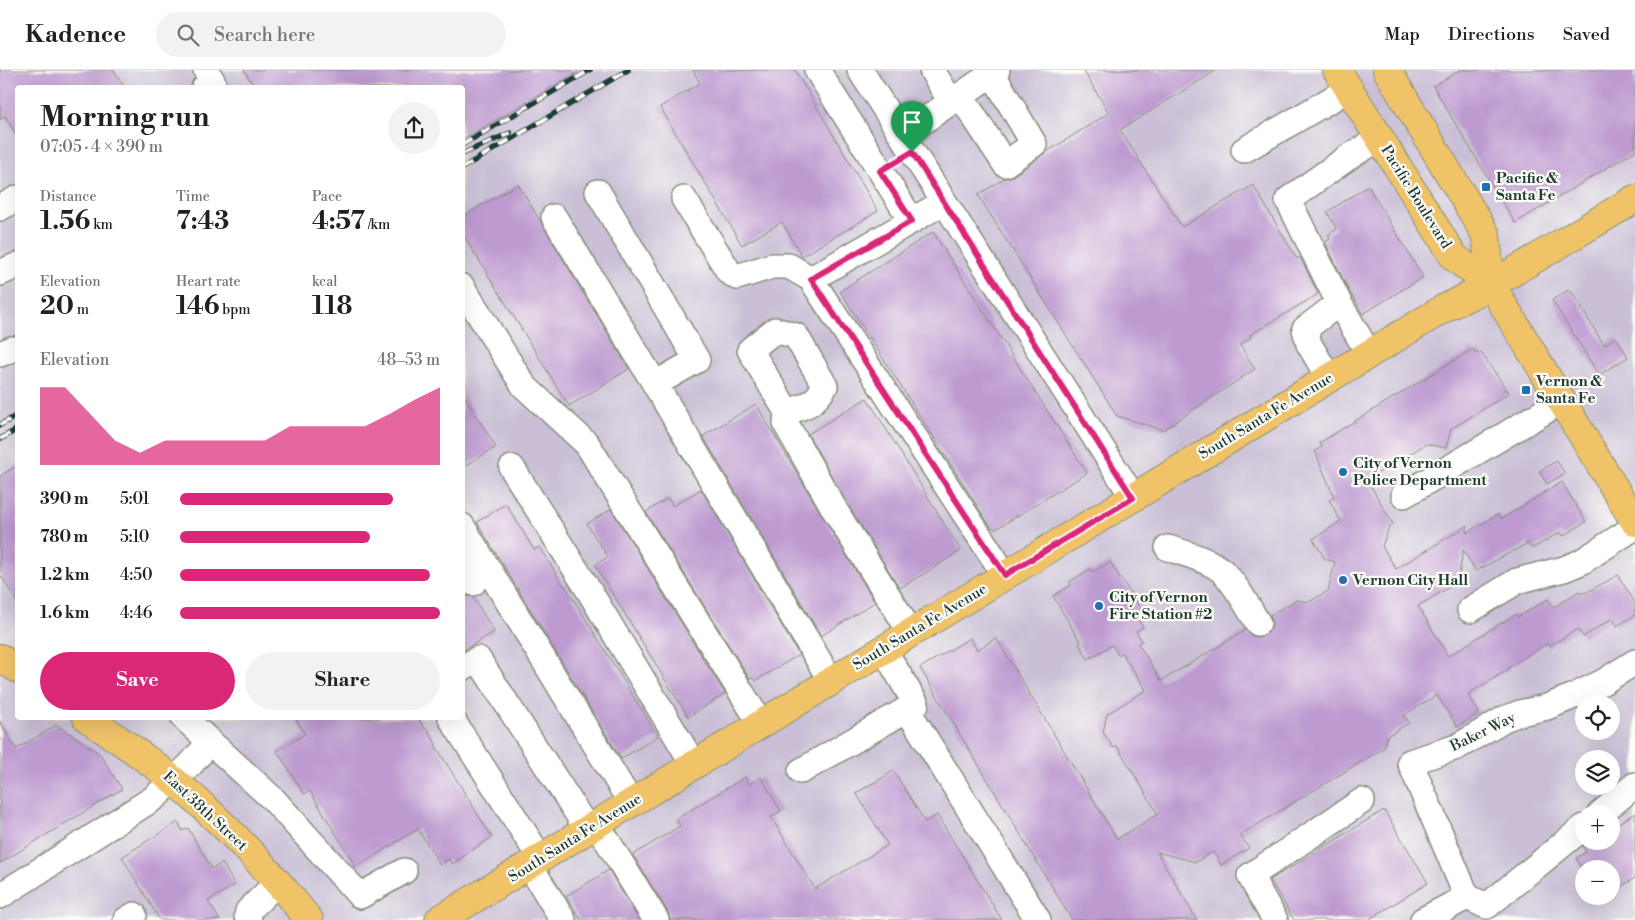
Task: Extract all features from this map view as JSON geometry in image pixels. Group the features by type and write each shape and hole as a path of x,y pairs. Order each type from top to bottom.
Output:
{"main road":[{"path":"1387,70 1486,235 1491,285 1635,522"},
{"name":"Pacific Boulevard","path":"1343,80 1454,256 1491,285"},
{"name":"South Santa Fe Avenue","path":"453,916 631,803 1329,378 1443,309 1491,285 1635,199"},
{"path":"0,658 15,668"},
{"name":"East 38th Street","path":"90,720 174,780 245,847 309,920"}],"street":[{"path":"206,70 213,82 208,85"},
{"path":"817,70 912,221"},
{"path":"860,70 1133,498"},
{"path":"880,171 956,99 995,72 1034,144 1005,164 956,99 932,70"},
{"path":"1244,150 1343,80"},
{"path":"1369,354 1339,303 1288,200 1350,156 1379,139"},
{"path":"598,192 697,360 655,384"},
{"path":"684,198 729,272 737,278 772,266 789,266 811,279 1005,575"},
{"path":"0,208 15,200"},
{"path":"811,279 944,202"},
{"path":"554,217 832,681"},
{"path":"0,273 15,266"},
{"path":"465,292 524,386 587,444 761,724"},
{"path":"1329,378 1309,344 1305,329 1339,303"},
{"path":"0,354 15,349"},
{"path":"1404,495 1562,401"},
{"path":"787,412 786,424 790,432 836,512 912,632"},
{"path":"512,468 588,588 694,765"},
{"path":"1470,610 1517,581 1564,569 1581,562 1635,527"},
{"path":"465,531 631,803"},
{"path":"1168,548 1197,557 1221,570 1235,587 1258,623"},
{"path":"800,771 916,704 884,650"},
{"path":"465,666 478,658 656,920"},
{"name":"Baker Way","path":"1467,896 1410,762 1457,747 1504,719 1547,707 1574,696 1635,662"},
{"path":"907,709 1038,920"},
{"path":"186,720 274,800 360,896 404,871"},
{"path":"452,720 535,863 562,920"},
{"path":"0,896 154,798 210,742"},
{"path":"1610,805 1635,784"},
{"path":"1275,920 1250,876 1362,801"},
{"path":"1423,920 1467,896 1488,906 1575,834"},
{"path":"249,920 246,916 248,911 277,883"}],"shaded area":[{"path":"0,70 1635,70 1635,920 0,920"}],"building":[{"path":"0,70 114,70 123,85 15,85 15,132 5,116 0,120"},
{"path":"244,70 581,70 465,138 465,85 253,85"},
{"path":"693,70 795,70 878,211 802,256 782,222 742,245 660,107 700,83"},
{"path":"1083,70 1217,70 1120,130 1182,227 1253,185 1297,259 1300,257 1318,294 1250,335 1251,337 1240,345 1255,369 1163,430 1117,416 978,195 1005,178 1013,176 1045,153 1109,113"},
{"path":"1460,70 1635,70 1635,151 1515,223 1433,86"},
{"path":"518,184 629,369 569,406 465,238 465,215"},
{"path":"1368,186 1423,277 1363,314 1348,289 1325,242 1330,239 1328,235 1337,229 1327,212"},
{"path":"933,232 1087,473 996,529 991,527 840,291"},
{"path":"1570,289 1604,345 1616,337 1628,357 1599,375 1552,300"},
{"path":"1473,349 1476,354 1480,351 1509,393 1451,429 1446,448 1426,444 1367,480 1393,524 1389,527 1382,546 1396,569 1468,525 1466,533 1498,514 1501,519 1562,482 1586,522 1563,536 1561,532 1535,547 1531,548 1528,543 1476,571 1463,550 1458,582 1418,606 1448,656 1516,614 1518,617 1548,599 1554,607 1579,591 1581,594 1586,593 1618,575 1635,603 1635,615 1617,626 1613,618 1583,637 1578,629 1549,646 1547,643 1468,694 1479,713 1457,727 1437,695 1404,715 1409,723 1387,736 1384,748 1240,835 1249,848 1221,865 1213,852 1196,862 1157,852 1197,920 1072,920 920,668 970,638 977,650 996,638 1117,839 1158,814 1117,746 1113,748 1103,732 1107,714 1146,690 1122,653 1118,655 1112,645 1088,659 1079,644 1081,643 1053,596 1071,585 1069,582 1090,569 1092,572 1110,562 1146,617 1139,621 1143,627 1136,631 1142,641 1138,643 1161,681 1246,630 1252,636 1265,635 1271,629 1270,615 1296,600 1309,602 1328,591 1335,562 1325,559 1313,539 1341,521 1329,500 1334,497 1315,451 1322,447 1319,443"},
{"path":"465,398 496,447 465,466"},
{"path":"867,398 961,551 902,587 899,587 848,505 808,434"},
{"path":"756,404 875,602 821,636 703,436"},
{"path":"1557,461 1565,474 1547,484 1539,471"},
{"path":"15,467 15,599 0,574 0,476"},
{"path":"701,489 799,655 755,681 753,678 750,679 646,512 668,498 673,506"},
{"path":"506,504 534,550 540,547 658,736 621,759 477,522"},
{"path":"611,509 725,694 688,717 595,565 608,557 587,524"},
{"path":"465,594 473,597 494,632 465,649"},
{"path":"296,720 419,720 425,729 427,728 435,745 492,837 452,864 449,859 440,865 418,829 356,867 310,791 304,794 277,751 305,734"},
{"path":"0,721 16,749 57,725 100,754 122,789 0,863"},
{"path":"894,771 925,822 937,815 1002,920 670,920 668,912 633,855 680,826 676,819 745,777 749,784 761,777 781,811 771,817 815,889 888,845 856,793"},
{"path":"1384,810 1428,883 1368,920 1294,920 1270,880"},
{"path":"1635,813 1635,878 1620,887 1620,860 1577,860 1576,858 1586,852 1585,850 1620,850 1620,822"},
{"path":"178,822 183,831 188,828 212,869 222,863 235,885 208,901 220,920 160,920 122,857"},
{"path":"609,870 639,920 581,920 566,896"}],"railway":[{"path":"465,143 590,70"},
{"path":"465,166 628,70"},
{"path":"465,153 510,133"},
{"path":"0,425 15,417"},
{"path":"0,439 15,431"}],"place":[{"name":"Pacific & Santa Fe","path":"1486,187"},
{"name":"Vernon & Santa Fe","path":"1526,390"},
{"name":"City of Vernon Police Department","path":"1343,472"},
{"name":"Vernon City Hall","path":"1343,580"},
{"name":"City of Vernon Fire Station #2","path":"1099,606"}],"route":[{"path":"912,152 1133,498 1005,575 811,279 912,221 880,171 912,152"}]}
